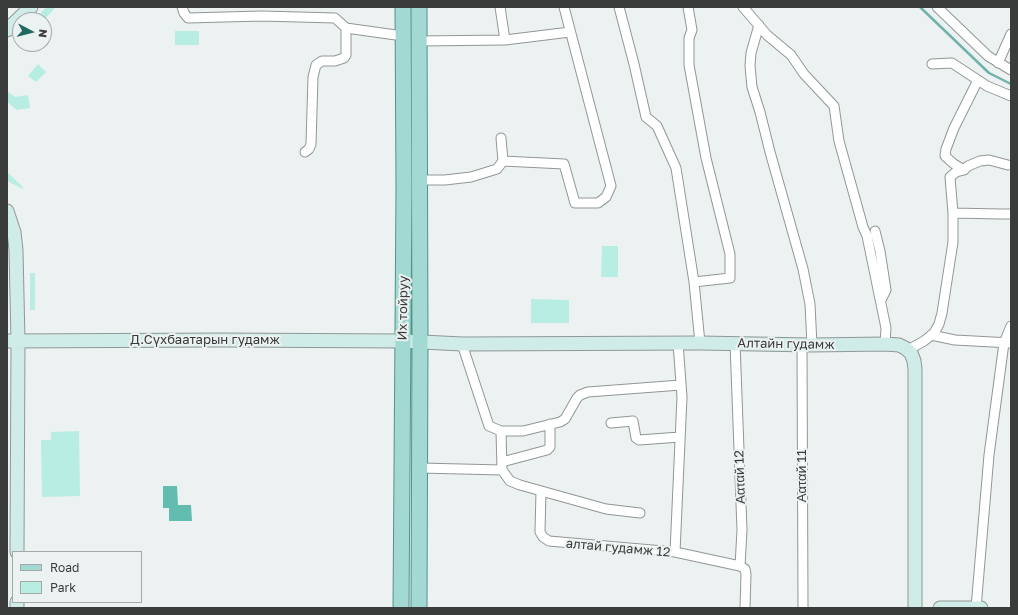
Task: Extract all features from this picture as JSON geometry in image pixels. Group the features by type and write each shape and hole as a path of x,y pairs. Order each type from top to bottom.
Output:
{"main road":[{"path":"7,30 31,7"},
{"name":"Их тойруу","path":"401,608 404,188 403,7"},
{"name":"Их тойруу","path":"419,7 419,608"},
{"path":"7,211 14,232 16,250 12,341 17,551"},
{"name":"Д.Сүхбаатарын гудамж","path":"12,341 402,341"},
{"name":"Алтайн гудамж","path":"402,341 462,344 885,344 899,345 908,350"},
{"path":"908,350 913,357 915,369 915,608"},
{"path":"940,608 981,608"}],"street":[{"path":"182,7 188,18 262,16 336,18 346,28 403,36"},
{"path":"500,7 505,40"},
{"path":"503,160 564,164 575,203 598,203 606,197 611,186 564,7"},
{"path":"619,7 646,117 657,126 676,168 694,282 700,343"},
{"path":"688,7 692,30 689,38 689,65 706,158 730,254 730,278 694,282"},
{"path":"742,7 768,35 791,55 804,74 834,106 839,141 863,227 867,236 886,328 885,344"},
{"path":"937,7 988,56 1011,70"},
{"name":"Ααταй 11","path":"759,25 750,59 752,87 803,269 810,304 807,344 803,608"},
{"path":"305,152 309,149 311,144 313,77 316,65 322,61 335,61 344,58 346,55 346,28"},
{"path":"419,41 505,40 570,32"},
{"path":"998,63 1011,34"},
{"path":"932,64 952,63 987,86 1011,96"},
{"path":"964,170 954,164 946,156 946,149 954,128 978,80"},
{"path":"419,180 445,180 471,177 497,169 503,160 501,138"},
{"path":"908,350 931,336 939,324 942,313 953,242 953,213 950,177 956,172 964,170 968,166 989,160 1008,165"},
{"path":"953,213 1011,214"},
{"path":"875,231 886,290 880,300"},
{"path":"976,608 988,455 1011,326"},
{"path":"931,336 955,340 1007,343"},
{"path":"674,552 682,397 678,343"},
{"name":"Ααταй 12","path":"736,343 742,517 740,566 745,570 746,574 745,608"},
{"path":"462,344 489,426 501,431 523,431 560,422 565,419 577,398 588,392 681,385"},
{"path":"611,423 633,421 636,438 639,440 680,437"},
{"path":"420,468 502,466 547,450 550,447 550,424"},
{"path":"501,431 502,466 510,481 606,509 640,513"},
{"name":"алтай гудамж 12","path":"541,491 540,532 543,537 549,541 674,552 740,566"}],"green space":[{"path":"46,7 56,7 51,12 42,12"},
{"path":"175,31 199,31 199,45 175,45"},
{"path":"38,64 46,72 36,82 28,76"},
{"path":"8,92 15,97 28,95 30,108 17,110 7,102"},
{"path":"7,172 23,187 23,189 7,181"},
{"path":"602,246 618,246 618,277 601,277"},
{"path":"30,273 35,273 35,310 30,310"},
{"path":"531,299 569,300 569,323 531,323"},
{"path":"79,431 80,496 42,497 41,440 51,440 51,432"},
{"path":"163,486 177,486 178,505 191,505 192,521 169,521 169,508 163,508"}],"waterway":[{"path":"920,7 989,73 1011,84"}]}
